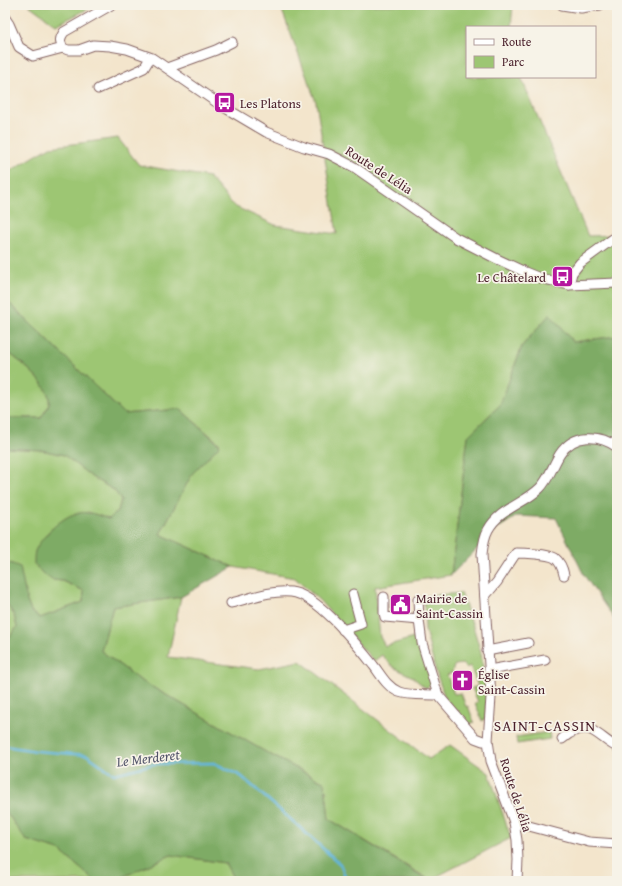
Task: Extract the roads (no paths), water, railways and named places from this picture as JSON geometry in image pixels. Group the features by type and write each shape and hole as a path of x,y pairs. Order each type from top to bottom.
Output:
{"street":[{"path":"63,48 60,38 64,32 111,5"},
{"path":"562,5 581,8 600,5"},
{"name":"Route de Lélia","path":"5,18 19,47 33,56 63,48 74,50 93,45 127,49 150,58 222,106 266,132 304,147 329,154 354,167 456,238 525,272 540,278 569,285 617,283"},
{"path":"167,68 216,50 232,42"},
{"path":"98,89 144,68 150,58"},
{"path":"569,285 572,273 580,263 617,236"},
{"name":"Route de Lélia","path":"517,881 517,840 514,822 491,761 488,741 491,697 482,554 485,539 493,522 501,514 534,494 540,488 547,479 561,453 576,440 594,438 605,440 617,447"},
{"path":"484,596 497,582 516,553 531,553 555,558 563,568 564,575"},
{"path":"231,602 267,594 292,592 305,596 322,609 343,630 387,683 393,688 403,693 438,695"},
{"path":"343,630 361,624 353,594"},
{"path":"384,597 385,617 419,620"},
{"path":"418,599 422,643 438,695 475,738 488,741"},
{"path":"487,651 528,643"},
{"path":"489,670 544,660"},
{"path":"562,739 575,730 592,730 617,747"},
{"path":"514,822 589,842 617,844"}],"waterway":[{"name":"Le Merderet","path":"5,746 36,751 87,755 114,774 154,764 214,763 241,776 297,825 340,864 347,881"}],"place":[{"name":"Les Platons","path":"225,103"},
{"name":"Le Châtelard","path":"562,277"},
{"name":"Mairie de Saint-Cassin","path":"401,605"},
{"name":"Église Saint-Cassin","path":"463,681"}],"district":[{"name":"SAINT-CASSIN","path":"545,725"}]}
